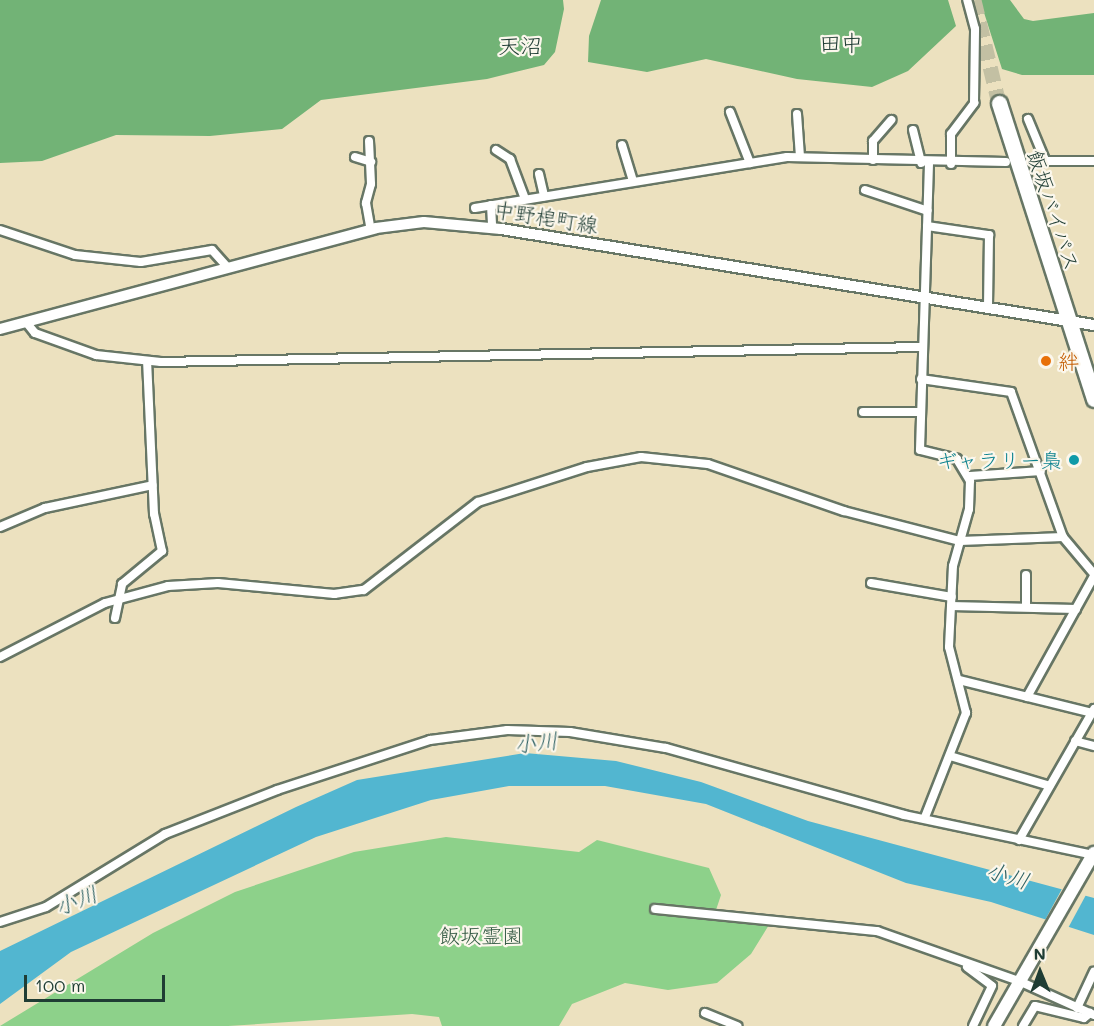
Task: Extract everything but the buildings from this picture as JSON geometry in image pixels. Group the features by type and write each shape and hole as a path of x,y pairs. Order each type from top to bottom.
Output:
{"highway":[{"name":"飯坂バイパス","path":"999,103 1094,399"}],"main road":[{"name":"中野梍町線","path":"0,329 371,230 424,222 492,227 1094,325"},
{"path":"994,1026 1093,856"}],"street":[{"path":"951,164 951,134 974,103 975,29 967,0"},
{"path":"730,112 750,163"},
{"path":"797,114 800,157"},
{"path":"1028,119 1046,160"},
{"path":"873,160 873,141 891,120"},
{"path":"913,130 925,164 927,211 920,450 945,453 970,476 1041,471"},
{"path":"369,141 371,162 366,203 371,230"},
{"path":"622,145 633,181"},
{"path":"496,150 510,159 525,199"},
{"path":"475,208 633,181 800,157 925,164 1006,162"},
{"path":"355,158 371,162"},
{"path":"1029,161 1094,161"},
{"path":"538,174 544,196"},
{"path":"865,190 927,211"},
{"path":"491,205 492,227"},
{"path":"927,226 989,235 988,308"},
{"path":"0,230 75,255 141,262 212,250 228,268"},
{"path":"26,322 35,333 96,355 147,361 922,347"},
{"path":"115,618 122,584 161,555 153,485 147,361"},
{"path":"921,379 1011,392 1063,537 1094,575 1027,697"},
{"path":"863,412 920,411"},
{"path":"0,657 118,598 191,583 334,594 364,590 478,502 587,467 641,457 708,464 844,511 960,541 1063,537"},
{"path":"925,818 966,713 949,647 951,601 970,476"},
{"path":"0,527 45,508 153,485"},
{"path":"1026,575 1026,608"},
{"path":"871,583 951,601 1026,608 1076,609"},
{"path":"959,680 1093,711 1018,840"},
{"path":"0,922 46,907 174,831 374,755 479,732 538,729 625,740 925,818 1093,856"},
{"path":"1075,741 1094,746"},
{"path":"950,756 1050,786"},
{"path":"654,909 869,929 967,966 1019,981 1092,1014"},
{"path":"967,966 992,986 974,1026"},
{"path":"1077,1008 1094,972"},
{"path":"1023,1026 1035,1006 1084,1018 1092,1014"},
{"path":"705,1013 738,1026"}],"green space":[{"path":"0,0 563,0 564,9 555,52 544,65 487,79 321,100 282,129 210,136 116,135 42,161 0,163"},
{"path":"601,0 948,0 956,26 908,71 872,87 797,79 706,59 647,72 588,62 589,36"},
{"path":"980,0 1010,0 1024,19 1033,21 1094,13 1094,75 1022,75 1002,69"},
{"name":"飯坂霊園","path":"446,837 579,852 597,840 709,868 721,895 716,910 775,915 751,954 717,983 668,990 625,983 572,1004 559,1026 442,1026 439,1017 412,1014 228,1026 0,1026 153,933 235,892 354,852"}],"water":[{"name":"小川","path":"525,753 616,761 701,782 808,821 1094,898 1094,935 991,902 906,883 706,804 605,786 509,786 431,800 316,837 71,952 0,1004 0,951 296,807 357,780"}],"pier":[{"path":"1063,887 1087,893 1067,930 1044,922"}],"tunnel":[{"path":"974,0 999,103"}],"place":[{"name":"絆","path":"1046,361"},
{"name":"ギャラリー梟","path":"1074,460"}],"district":[{"name":"田中","path":"841,43"},
{"name":"天沼","path":"520,46"}]}
